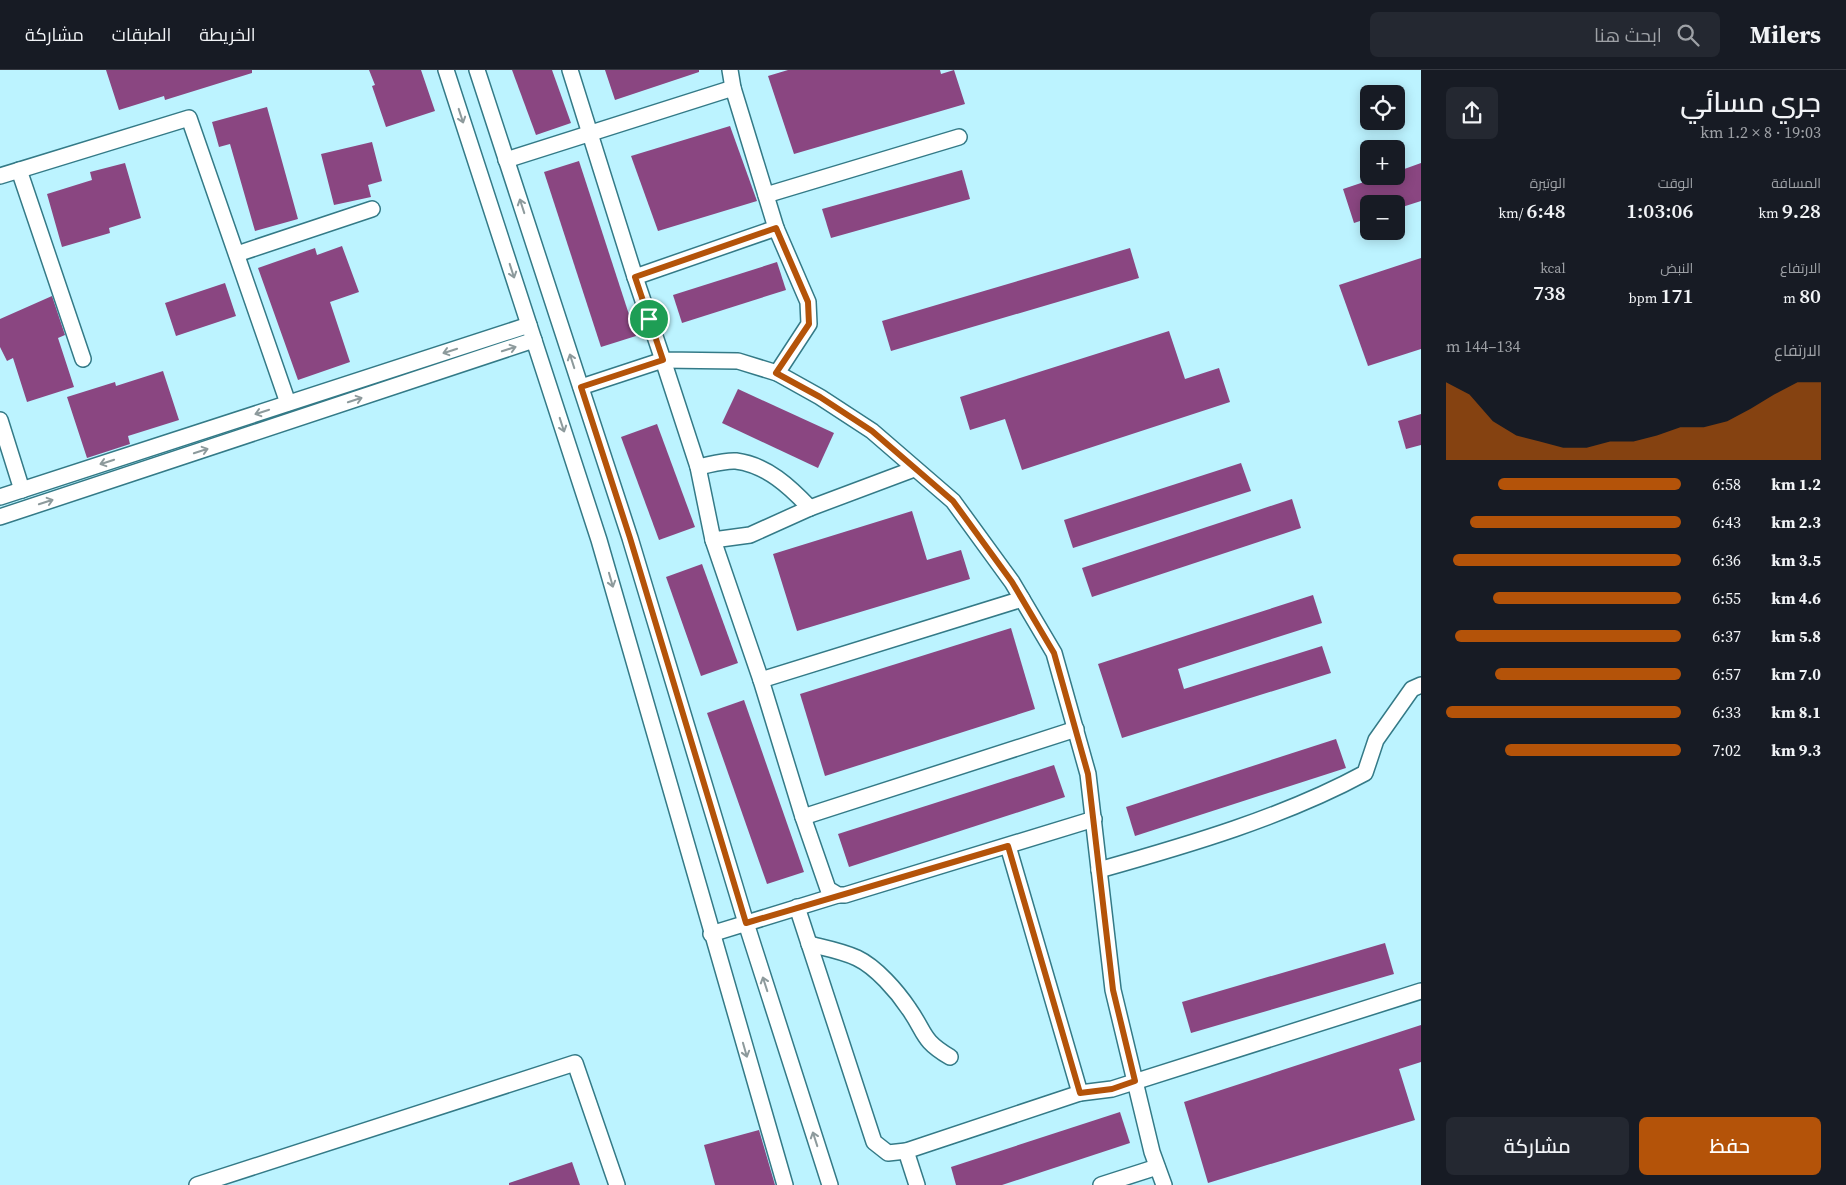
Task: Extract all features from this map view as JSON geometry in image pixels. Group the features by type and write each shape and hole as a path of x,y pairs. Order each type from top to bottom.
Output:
{"street":[{"path":"446,70 600,540 784,1185"},
{"path":"477,70 630,538 746,923 830,1185"},
{"path":"570,70 635,277 698,467 713,540 761,680 825,884 838,895"},
{"path":"730,70 733,88 776,228 808,302 809,324 776,373"},
{"path":"506,160 733,88"},
{"path":"0,176 190,118 288,403"},
{"path":"766,195 959,137"},
{"path":"19,170 83,359"},
{"path":"236,254 372,208"},
{"path":"635,277 776,228"},
{"path":"0,497 529,325"},
{"path":"0,517 534,340"},
{"path":"581,387 663,360 738,361 776,373 820,397 872,431 953,501 1022,599 1054,653 1088,774 1113,990 1157,1167 1164,1185"},
{"path":"0,420 22,490"},
{"path":"698,467 736,461 764,471 786,482 810,508"},
{"path":"713,540 750,535 810,508 914,469"},
{"path":"761,680 1022,599"},
{"path":"1099,870 1176,848 1328,794 1365,773 1376,740 1412,689 1421,685"},
{"path":"803,817 1076,729"},
{"path":"711,934 1094,819"},
{"path":"1008,846 1080,1093"},
{"path":"797,907 874,1142 888,1152 906,1151 1080,1093 1112,1089 1421,991"},
{"path":"809,944 858,959 874,970 909,1009 921,1032 933,1048 950,1057"},
{"path":"197,1185 575,1063 617,1185"},
{"path":"906,1151 917,1185"},
{"path":"1101,1185 1157,1167"}],"building":[{"path":"106,70 252,70 252,73 165,100 164,96 119,110"},
{"path":"369,70 421,70 435,111 386,127 372,86 375,85"},
{"path":"512,70 552,70 571,123 536,135"},
{"path":"605,70 699,70 699,72 615,100"},
{"path":"788,70 940,70 941,74 954,70 965,104 794,154 768,76"},
{"path":"267,107 298,219 255,231 230,144 219,147 212,122"},
{"path":"730,126 757,201 658,231 631,156"},
{"path":"372,142 382,181 368,185 371,197 334,205 321,154"},
{"path":"579,161 636,336 601,347 544,172"},
{"path":"125,163 141,218 109,228 110,233 62,247 47,194 92,180 90,172"},
{"path":"1421,163 1421,201 1405,206 1405,195 1360,195 1360,221 1354,223 1343,189 1360,183 1360,185 1405,185 1405,169"},
{"path":"962,170 970,199 831,238 822,209"},
{"path":"342,246 359,292 330,302 350,362 298,380 258,268 315,248 317,255"},
{"path":"1130,248 1139,278 891,351 882,321"},
{"path":"1421,258 1421,349 1368,366 1339,285"},
{"path":"777,262 786,290 682,323 673,295"},
{"path":"225,283 236,316 176,336 165,303"},
{"path":"52,296 65,335 58,338 74,387 27,402 13,358 7,361 0,347 0,319"},
{"path":"1169,331 1185,379 1219,368 1230,402 1022,470 1005,419 970,430 960,397"},
{"path":"163,371 179,420 128,436 130,444 87,458 67,397 115,382 116,386"},
{"path":"738,389 834,433 818,468 722,423"},
{"path":"1421,414 1421,445 1406,449 1398,421"},
{"path":"657,424 695,527 659,540 621,437"},
{"path":"1241,463 1251,491 1073,548 1064,520"},
{"path":"1292,499 1301,528 1092,597 1082,568"},
{"path":"912,511 927,560 961,550 970,579 797,631 773,554"},
{"path":"702,564 738,663 701,676 666,577"},
{"path":"1313,595 1322,623 1178,669 1184,689 1322,646 1331,673 1122,738 1098,664"},
{"path":"1011,628 1035,709 825,776 800,694"},
{"path":"744,700 804,872 767,884 707,713"},
{"path":"1336,739 1346,768 1135,836 1126,807"},
{"path":"1054,765 1065,797 849,867 838,834"},
{"path":"1385,943 1394,974 1191,1033 1182,1002"},
{"path":"1421,1025 1421,1062 1399,1069 1415,1120 1208,1183 1184,1102"},
{"path":"1120,1112 1130,1143 1002,1185 956,1185 951,1167"},
{"path":"759,1130 775,1185 715,1185 704,1145"},
{"path":"572,1162 580,1185 509,1185 509,1183"}],"route":[{"path":"776,228 808,302 809,324 776,373 820,397 872,431 953,501 1012,582 1054,653 1088,774 1113,990 1135,1081 1112,1089 1080,1093 1008,846 746,923 630,538 581,387 663,360 649,319 635,277 776,228"}]}
